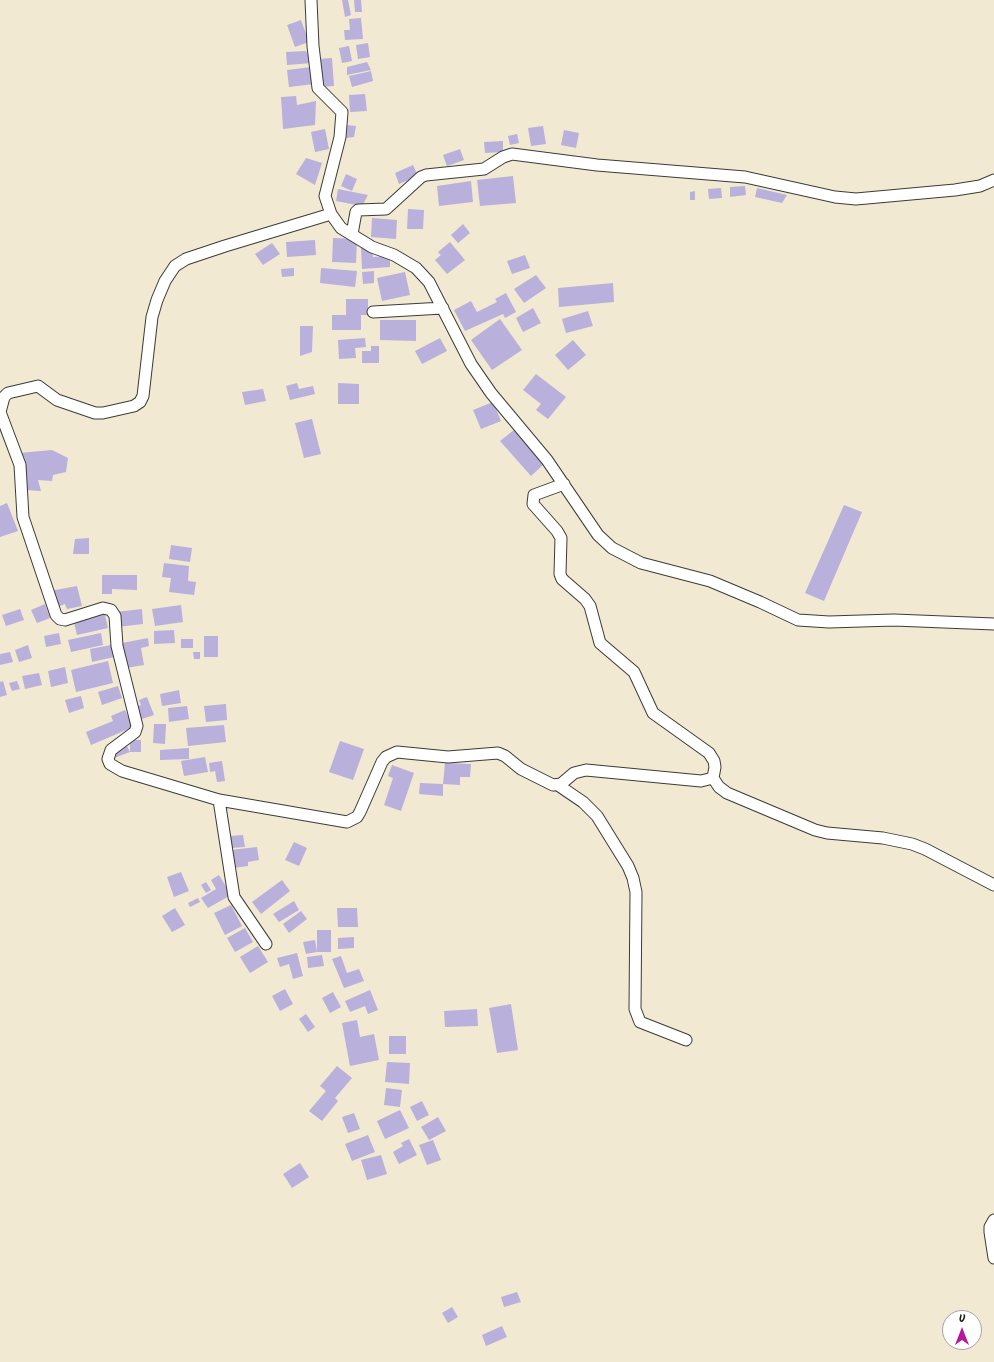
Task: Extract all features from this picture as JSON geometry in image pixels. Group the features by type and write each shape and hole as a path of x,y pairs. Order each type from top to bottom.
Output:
{"street":[{"path":"311,0 313,46 318,88 342,112 340,137 325,196 331,214 341,228 372,247 394,255 416,268 429,282 470,364 564,484 598,536 612,548 641,563 710,581 798,620 829,622 894,620 994,624"},
{"path":"352,234 356,212 358,210 386,209 421,177 426,175 484,169 503,157 512,154 596,165 745,176 835,197 856,199 955,190 980,186 994,180"},
{"path":"331,214 186,259 176,266 165,281 156,300 152,317 143,396 140,402 134,406 103,413 95,413 57,400 38,386 8,393 4,397 0,412 18,456 25,523 56,615 60,619 65,620 103,608 111,610 115,616 117,646 137,726 135,732 111,750 108,759 110,764 122,771 219,800 340,821 351,821 360,812 382,762 391,754 404,752 448,757 498,753 505,756 521,769 553,785 558,785 583,802 597,816 628,866 633,878 636,892 635,1008 640,1022 686,1040"},
{"path":"373,312 443,308"},
{"path":"564,484 534,495 533,504 561,538 560,574 562,579 590,606 600,643 634,672 653,713 709,753 714,761 715,767 713,778 719,787 727,793 815,830 827,833 883,838 912,844 925,849 994,885"},
{"path":"558,785 574,773 586,770 701,781 708,781 713,778"},
{"path":"219,800 234,897 266,944"},
{"path":"994,1220 990,1227 994,1258"}],"building":[{"path":"342,0 348,0 351,15 345,17"},
{"path":"354,0 361,0 362,12 355,12"},
{"path":"361,18 363,39 345,40 344,30 350,30 349,19"},
{"path":"301,20 309,42 295,47 287,25"},
{"path":"368,43 370,57 358,59 356,45"},
{"path":"349,46 352,61 342,63 339,48"},
{"path":"306,51 312,63 287,65 286,52"},
{"path":"332,58 334,86 320,87 317,59"},
{"path":"367,62 371,70 347,75 347,67"},
{"path":"311,67 314,84 289,87 287,70"},
{"path":"371,71 373,81 352,87 349,76"},
{"path":"365,94 367,111 350,112 349,95"},
{"path":"296,96 297,105 316,101 315,125 283,129 281,97"},
{"path":"347,125 356,126 354,137 346,138"},
{"path":"543,126 546,144 531,146 528,128"},
{"path":"325,129 329,149 315,152 311,132"},
{"path":"564,130 579,133 576,148 561,145"},
{"path":"517,134 519,143 510,145 508,136"},
{"path":"503,141 503,152 485,153 484,142"},
{"path":"460,149 464,160 447,166 443,155"},
{"path":"306,158 322,163 315,185 296,174"},
{"path":"413,165 418,176 399,184 395,173"},
{"path":"346,174 357,179 352,191 341,186"},
{"path":"513,176 516,203 480,206 477,180"},
{"path":"471,181 473,202 439,206 437,186"},
{"path":"745,186 746,195 730,197 730,187"},
{"path":"721,188 722,198 709,199 708,189"},
{"path":"757,188 787,195 782,203 755,197"},
{"path":"338,189 368,195 362,206 336,201"},
{"path":"695,191 695,200 690,200 690,192"},
{"path":"408,209 424,210 423,229 407,229"},
{"path":"372,218 397,220 396,239 371,237"},
{"path":"463,224 470,233 458,243 451,235"},
{"path":"333,238 357,239 356,263 332,262"},
{"path":"315,240 316,255 287,257 286,242"},
{"path":"450,242 465,260 447,274 435,260 441,255 438,252"},
{"path":"272,243 280,254 263,265 255,254"},
{"path":"361,247 372,247 373,257 390,256 390,267 362,269"},
{"path":"525,255 530,268 512,274 507,261"},
{"path":"294,268 294,276 282,277 281,269"},
{"path":"321,268 357,271 355,287 320,283"},
{"path":"374,271 374,283 363,284 362,272"},
{"path":"405,272 410,295 382,301 377,278"},
{"path":"536,275 546,288 524,303 514,289"},
{"path":"613,283 614,302 559,307 558,288"},
{"path":"506,293 516,312 505,318 503,314 465,331 454,310 471,301 477,312 497,302 495,299"},
{"path":"346,299 368,299 368,315 361,315 361,330 332,330 332,315 346,315"},
{"path":"533,308 541,323 523,332 516,318"},
{"path":"588,311 593,326 566,333 562,319"},
{"path":"500,319 522,350 492,370 471,340"},
{"path":"380,320 416,320 416,341 380,340"},
{"path":"300,326 313,326 312,352 300,356"},
{"path":"365,338 366,347 355,348 356,358 339,359 338,340"},
{"path":"440,338 447,351 422,364 415,351"},
{"path":"573,340 586,355 568,370 555,355"},
{"path":"371,346 379,346 379,363 362,363 362,351 371,351"},
{"path":"536,374 566,397 548,419 536,410 541,404 523,390"},
{"path":"297,383 299,389 313,386 315,394 290,400 286,386"},
{"path":"338,383 359,384 359,404 338,404"},
{"path":"263,389 266,401 245,405 242,392"},
{"path":"493,402 501,421 481,429 473,410"},
{"path":"312,419 321,454 304,458 295,423"},
{"path":"514,430 544,464 531,476 500,441"},
{"path":"52,450 68,458 66,472 53,475 52,481 38,480 41,491 26,490 19,453"},
{"path":"7,503 18,531 0,537 0,506"},
{"path":"844,505 862,512 824,601 805,593"},
{"path":"89,538 89,554 73,554 75,539"},
{"path":"171,545 192,548 190,562 169,559"},
{"path":"164,563 189,566 188,581 196,582 194,595 169,592 171,578 162,577"},
{"path":"102,575 137,575 137,590 112,589 112,594 102,594"},
{"path":"77,586 82,606 67,609 65,604 49,610 50,591"},
{"path":"45,604 50,618 37,623 31,610"},
{"path":"181,605 183,622 155,626 152,609"},
{"path":"20,609 24,620 6,626 2,615"},
{"path":"142,609 143,624 117,627 115,612"},
{"path":"104,611 108,628 77,635 73,618"},
{"path":"174,630 175,643 154,644 154,631"},
{"path":"59,633 61,644 46,647 44,636"},
{"path":"101,633 103,645 71,652 68,640"},
{"path":"204,636 218,636 218,657 204,657"},
{"path":"148,638 149,646 141,648 144,665 126,668 122,643"},
{"path":"181,639 193,639 193,648 181,648"},
{"path":"28,645 32,658 19,662 15,650"},
{"path":"111,645 114,657 92,662 90,649"},
{"path":"10,652 13,662 0,665 0,654"},
{"path":"193,652 200,652 200,659 194,659"},
{"path":"108,661 113,683 76,692 71,670"},
{"path":"65,667 68,683 51,687 48,671"},
{"path":"39,673 42,685 25,689 22,676"},
{"path":"3,681 7,695 0,697 0,682"},
{"path":"17,681 20,689 12,691 9,683"},
{"path":"118,686 122,698 102,705 98,692"},
{"path":"179,690 181,703 162,706 160,694"},
{"path":"81,696 84,708 69,713 65,700"},
{"path":"147,697 154,715 139,720 135,707 141,705 139,700"},
{"path":"226,704 227,720 206,722 204,706"},
{"path":"187,706 189,719 169,722 168,708"},
{"path":"125,710 133,727 91,745 86,732 113,721 111,716"},
{"path":"154,724 166,724 165,744 153,743"},
{"path":"224,725 226,742 188,746 186,728"},
{"path":"130,740 141,740 141,752 130,752"},
{"path":"340,741 364,749 353,780 329,772"},
{"path":"127,746 130,752 114,758 112,752"},
{"path":"189,748 189,759 160,760 160,750"},
{"path":"205,757 208,772 184,776 181,761"},
{"path":"222,761 225,781 217,782 215,771 210,772 209,763"},
{"path":"445,763 471,764 470,777 460,777 460,785 443,784"},
{"path":"392,765 414,773 401,811 384,805 393,778 388,776"},
{"path":"420,783 443,784 443,796 419,794"},
{"path":"243,835 245,847 230,848 229,836"},
{"path":"294,842 307,848 299,866 285,860"},
{"path":"257,847 259,860 248,862 248,866 233,868 231,850"},
{"path":"181,872 189,891 174,897 167,877"},
{"path":"219,875 231,895 208,908 201,898 216,889 211,880"},
{"path":"282,880 290,891 261,914 252,902"},
{"path":"206,882 211,890 206,893 201,885"},
{"path":"198,898 200,902 190,907 188,903"},
{"path":"294,901 299,910 279,922 273,914"},
{"path":"231,905 242,926 225,935 214,913"},
{"path":"175,908 185,925 172,932 162,916"},
{"path":"337,908 357,908 358,927 338,927"},
{"path":"301,911 307,919 289,933 283,924"},
{"path":"245,928 253,942 235,952 227,938"},
{"path":"317,930 331,930 331,952 317,952"},
{"path":"354,937 354,948 338,949 338,938"},
{"path":"315,940 317,952 306,954 303,942"},
{"path":"258,946 268,962 250,973 240,957"},
{"path":"297,953 303,976 293,979 289,964 280,967 277,958"},
{"path":"322,955 324,966 308,968 307,957"},
{"path":"341,956 347,973 359,969 364,981 344,988 332,959"},
{"path":"285,989 293,1004 280,1011 272,996"},
{"path":"370,990 378,1010 368,1014 365,1006 350,1012 345,1001"},
{"path":"333,992 341,1007 330,1013 322,998"},
{"path":"511,1004 518,1050 497,1053 489,1008"},
{"path":"477,1009 478,1026 445,1027 444,1011"},
{"path":"306,1014 315,1027 308,1032 299,1019"},
{"path":"357,1020 360,1037 374,1034 379,1060 350,1066 342,1023"},
{"path":"389,1036 406,1036 406,1054 389,1054"},
{"path":"387,1062 410,1063 409,1084 385,1082"},
{"path":"337,1066 352,1078 335,1098 338,1101 322,1121 309,1111 326,1091 320,1086"},
{"path":"386,1088 402,1090 400,1107 384,1105"},
{"path":"422,1101 429,1115 417,1121 410,1107"},
{"path":"400,1110 409,1128 385,1139 377,1121"},
{"path":"354,1113 360,1129 348,1133 342,1117"},
{"path":"438,1117 446,1131 429,1140 421,1127"},
{"path":"368,1135 375,1152 352,1161 345,1144"},
{"path":"409,1139 417,1155 399,1164 393,1152 403,1146 401,1143"},
{"path":"433,1140 441,1160 427,1165 419,1145"},
{"path":"381,1155 387,1174 367,1180 361,1160"},
{"path":"300,1163 309,1177 292,1188 283,1174"},
{"path":"517,1292 521,1302 504,1307 501,1297"},
{"path":"452,1307 458,1317 448,1323 442,1313"},
{"path":"502,1326 507,1337 486,1346 482,1335"}]}
